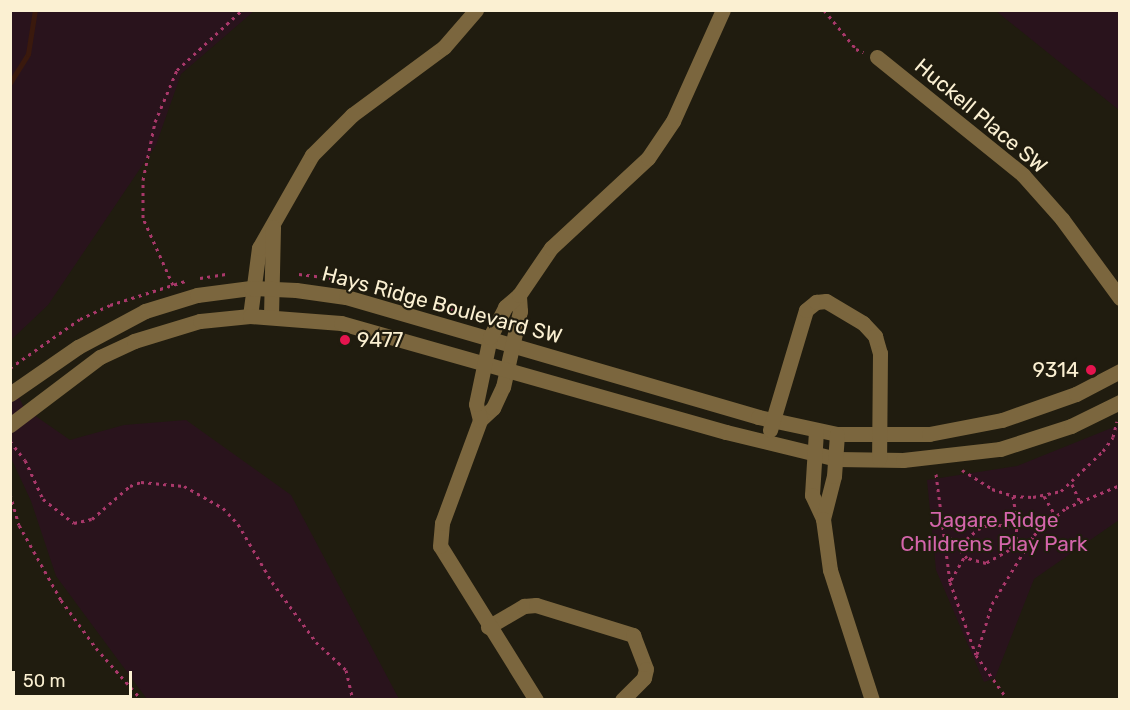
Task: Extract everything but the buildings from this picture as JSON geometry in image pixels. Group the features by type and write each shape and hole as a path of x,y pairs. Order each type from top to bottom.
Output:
{"street":[{"path":"250,316 251,288 259,248 273,227 289,190 322,143 352,115 444,47 476,10"},
{"path":"480,420 476,404 484,361 496,322 505,307 519,295 551,248 648,158 673,121 723,10"},
{"name":"Huckell Place SW","path":"877,57 1023,175 1062,219 1119,298"},
{"path":"271,316 273,227"},
{"name":"Hays Ridge Boulevard SW","path":"10,394 78,346 145,311 197,295 251,288 273,288 346,297 773,421 837,434 929,434 1002,420 1076,394 1119,371"},
{"path":"519,295 509,368 493,408 480,420 439,535 446,558 536,699"},
{"path":"766,442 806,310 816,302 826,301 863,323 874,336 880,353 879,459"},
{"name":"Hays Ridge Boulevard SW","path":"10,425 100,357 134,341 200,321 250,316 341,323 484,361 813,455 837,459 942,458 1000,449 1071,426 1119,402"},
{"path":"816,431 812,495 823,519 830,570 872,699"},
{"path":"823,519 837,459 837,434"},
{"path":"488,627 524,606 537,606 633,635 646,669 644,678 622,699"}],"path":[{"path":"10,368 80,319 172,284 148,235 142,205 155,122 177,70 242,10"},
{"path":"824,10 856,50 877,57"},
{"path":"292,273 345,280"},
{"path":"433,305 496,322"},
{"path":"962,470 992,489 1013,496 1044,496 1072,484 1113,437 1117,419"},
{"path":"10,442 10,450"},
{"path":"10,442 25,460 43,499 74,523 92,519 130,486 141,483 184,486 223,508 238,524 272,582 316,642 346,670 353,699"},
{"path":"936,474 950,582 976,655 1008,699"},
{"path":"1072,484 1080,502"},
{"path":"976,655 992,604 1029,543 1055,516 1119,485"},
{"path":"10,494 19,525 61,600 96,648 142,699"},
{"path":"965,556 986,562 996,559 1016,540 1013,496"},
{"path":"1044,496 1055,516"},
{"path":"961,544 991,524 1016,527"},
{"path":"944,535 961,544 965,556 950,582"},
{"path":"1016,540 1029,543"}],"green space":[{"path":"11,10 254,11 181,74 156,145 48,305 11,340"},
{"path":"996,11 1119,11 1119,110"},
{"path":"10,378 24,408 70,440 124,425 186,420 291,495 399,699 147,699 56,576 31,501 11,458"},
{"name":"Jagare Ridge Childrens Play Park","path":"1119,425 1119,520 1034,579 995,678 984,682 936,570 927,480 1017,466"}],"waterway":[{"path":"10,83 28,54 35,10"}],"place":[{"name":"9477","path":"345,340"},
{"name":"9314","path":"1091,370"}]}
